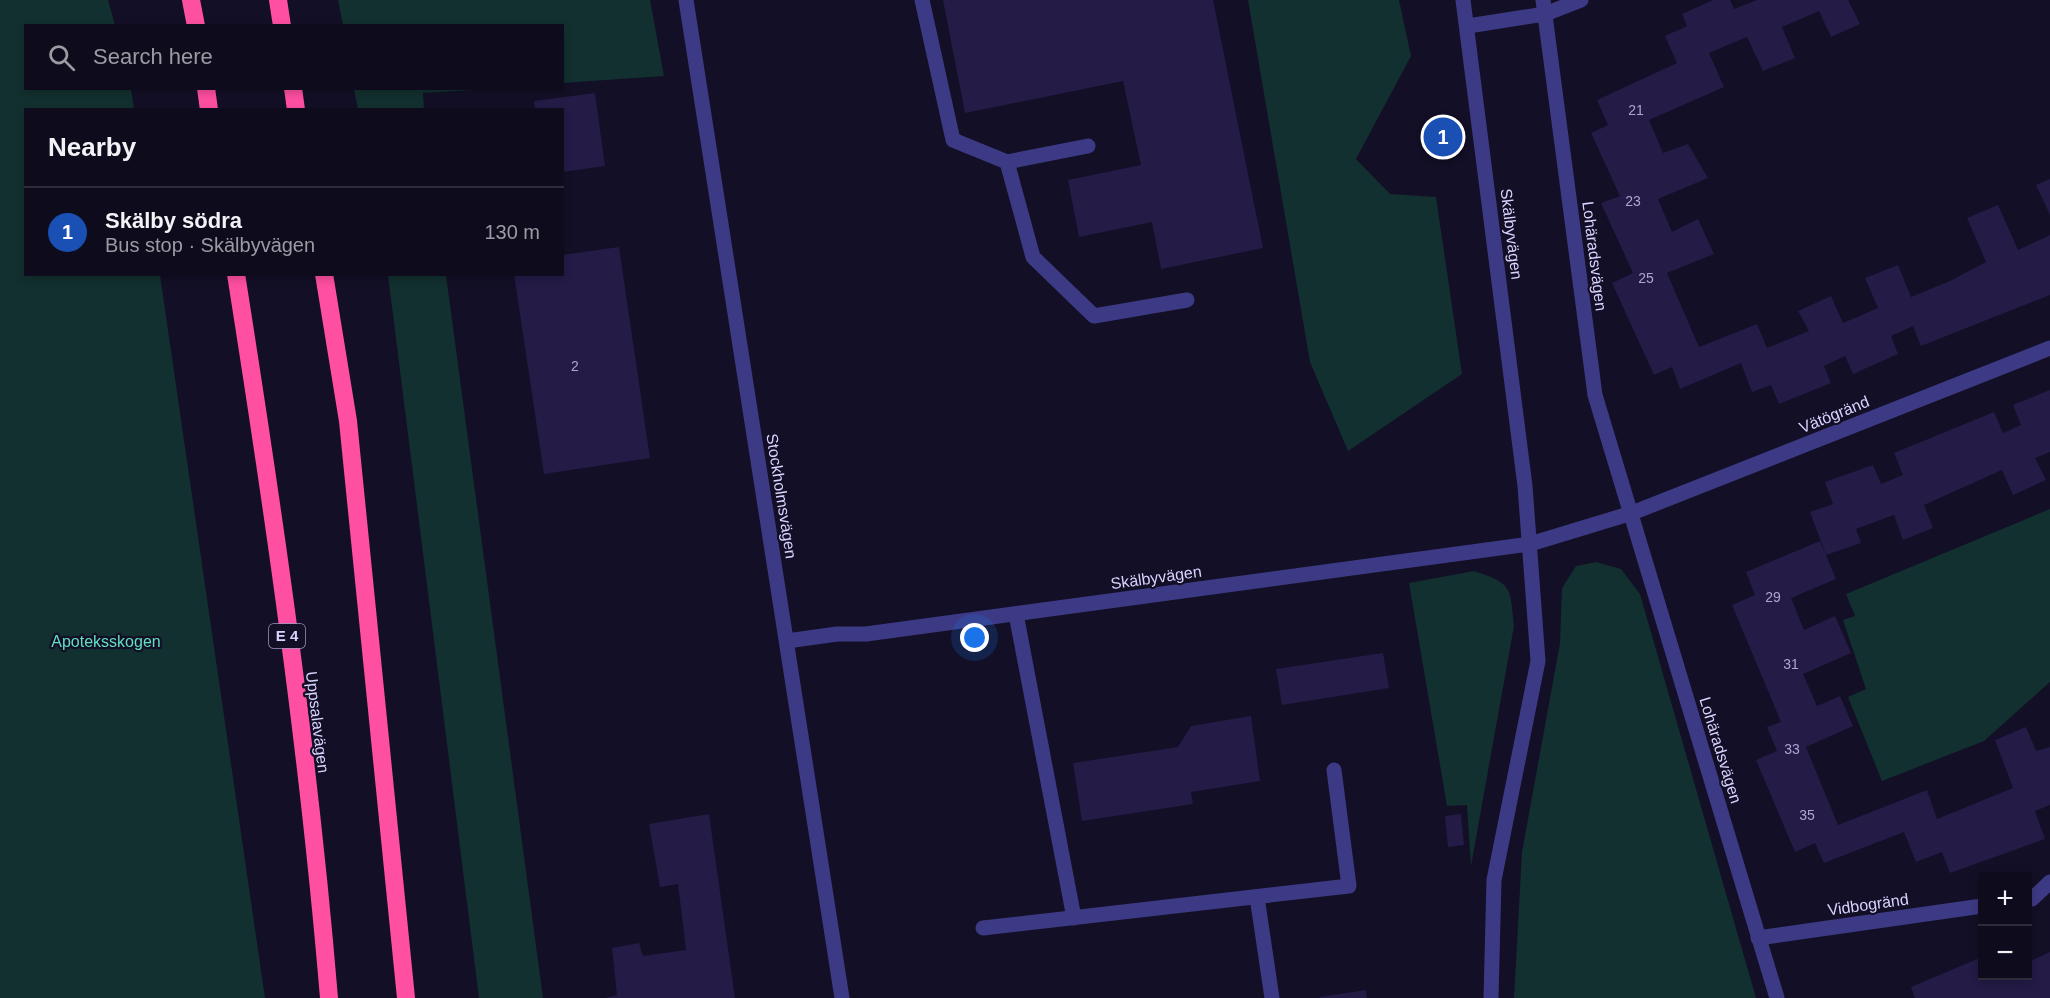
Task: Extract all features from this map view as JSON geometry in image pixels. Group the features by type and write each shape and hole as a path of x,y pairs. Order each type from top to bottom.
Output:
{"highway":[{"path":"191,0 195,24"},
{"path":"278,0 282,24"},
{"path":"206,90 209,108"},
{"path":"293,90 296,108"},
{"name":"Uppsalavägen","path":"236,276 261,429 317,862 329,998"},
{"path":"324,276 348,421 406,998"}],"street":[{"name":"Stockholmsvägen","path":"686,0 842,998"},
{"path":"922,0 954,140 1007,162 1088,146"},
{"name":"Skälbyvägen","path":"1463,0 1530,544 1538,661 1494,880 1491,998"},
{"path":"1468,26 1581,0"},
{"name":"Lohäradsvägen","path":"1544,7 1595,395 1777,998"},
{"path":"1007,162 1033,257 1094,316 1186,300"},
{"name":"Vätögränd","path":"1632,513 2050,348"},
{"path":"1530,544 1632,513"},
{"name":"Skälbyvägen","path":"787,641 837,634 866,634 1530,544"},
{"path":"1016,614 1074,918"},
{"path":"983,928 1349,886 1335,770"},
{"path":"2032,898 2050,882"},
{"path":"1257,897 1272,998"},
{"path":"2032,900 2050,898"},
{"name":"Vidbogränd","path":"1758,938 1978,907"}],"green space":[{"name":"Apoteksskogen","path":"0,0 108,0 115,24 24,24 24,90 131,90 134,108 24,108 24,276 160,276 265,998 0,998"},
{"path":"338,0 650,0 664,76 564,83 564,24 343,24"},
{"path":"1248,0 1399,0 1411,56 1356,159 1390,194 1436,197 1462,374 1348,451 1310,362"},
{"path":"354,90 474,90 423,93 424,108 358,108"},
{"path":"388,276 446,276 543,998 479,998"},
{"path":"2050,509 2050,682 1984,741 1882,781 1848,697 1866,689 1843,620 1855,616 1846,594"},
{"path":"1596,562 1621,569 1640,594 1756,998 1514,998 1522,852 1560,643 1562,588 1576,566"},
{"path":"1474,571 1496,580 1507,589 1512,603 1514,626 1471,866 1467,805 1447,806 1409,583"}],"building":[{"path":"943,0 1213,0 1263,248 1161,269 1152,222 1079,237 1068,180 1141,165 1123,81 965,113"},
{"path":"1713,0 1730,0 1734,9 1757,0 1848,0 1860,24 1831,37 1819,11 1782,27 1795,58 1763,71 1747,37 1709,53 1724,87 1649,120 1663,153 1688,144 1708,178 1658,199 1672,232 1698,219 1714,254 1667,273 1699,347 1757,324 1767,348 1809,331 1798,311 1831,296 1843,323 1878,308 1865,278 1898,265 1911,297 1950,281 1986,262 1967,218 1998,205 2018,250 2050,235 2050,295 1921,346 1913,326 1891,336 1898,354 1853,374 1845,356 1824,366 1831,383 1779,404 1771,385 1752,392 1741,363 1680,389 1672,367 1654,375 1612,283 1633,273 1601,203 1620,196 1591,133 1608,125 1597,100 1677,63 1665,36 1687,26 1682,14"},
{"path":"595,93 605,166 564,172 564,108 535,108 534,101"},
{"path":"2050,179 2050,215 2036,185"},
{"path":"619,247 650,458 544,474 514,276 564,276 564,255"},
{"path":"2050,390 2050,452 2035,458 2046,480 2013,495 2002,470 1924,505 1933,528 1903,540 1894,515 1856,529 1861,543 1826,555 1810,512 1833,504 1825,482 1873,465 1881,484 1903,475 1894,453 1994,412 2003,433 2021,425 2013,405"},
{"path":"1820,541 1836,579 1791,598 1804,630 1835,616 1851,653 1803,674 1817,706 1840,696 1853,726 1806,747 1838,825 1927,790 1937,819 2013,788 1995,740 2026,727 2036,751 2050,747 2050,805 2035,811 2045,839 1950,873 1942,852 1916,862 1904,832 1824,863 1815,843 1795,852 1756,760 1777,751 1767,727 1781,722 1732,605 1755,595 1746,572"},
{"path":"1383,653 1389,688 1282,705 1276,669"},
{"path":"1251,716 1260,781 1191,792 1193,804 1082,821 1073,763 1178,747 1191,726"},
{"path":"709,814 735,998 606,998 617,995 612,948 639,943 643,956 686,950 678,884 660,887 649,824"},
{"path":"1461,814 1464,845 1448,847 1445,816"},
{"path":"2050,952 2050,998 1915,998 1911,987 1978,959 1978,980 2032,980 2032,960"},
{"path":"1366,990 1367,998 1320,998 1320,997"}],"place":[{"name":"Skälby södra","path":"1443,137"}]}
